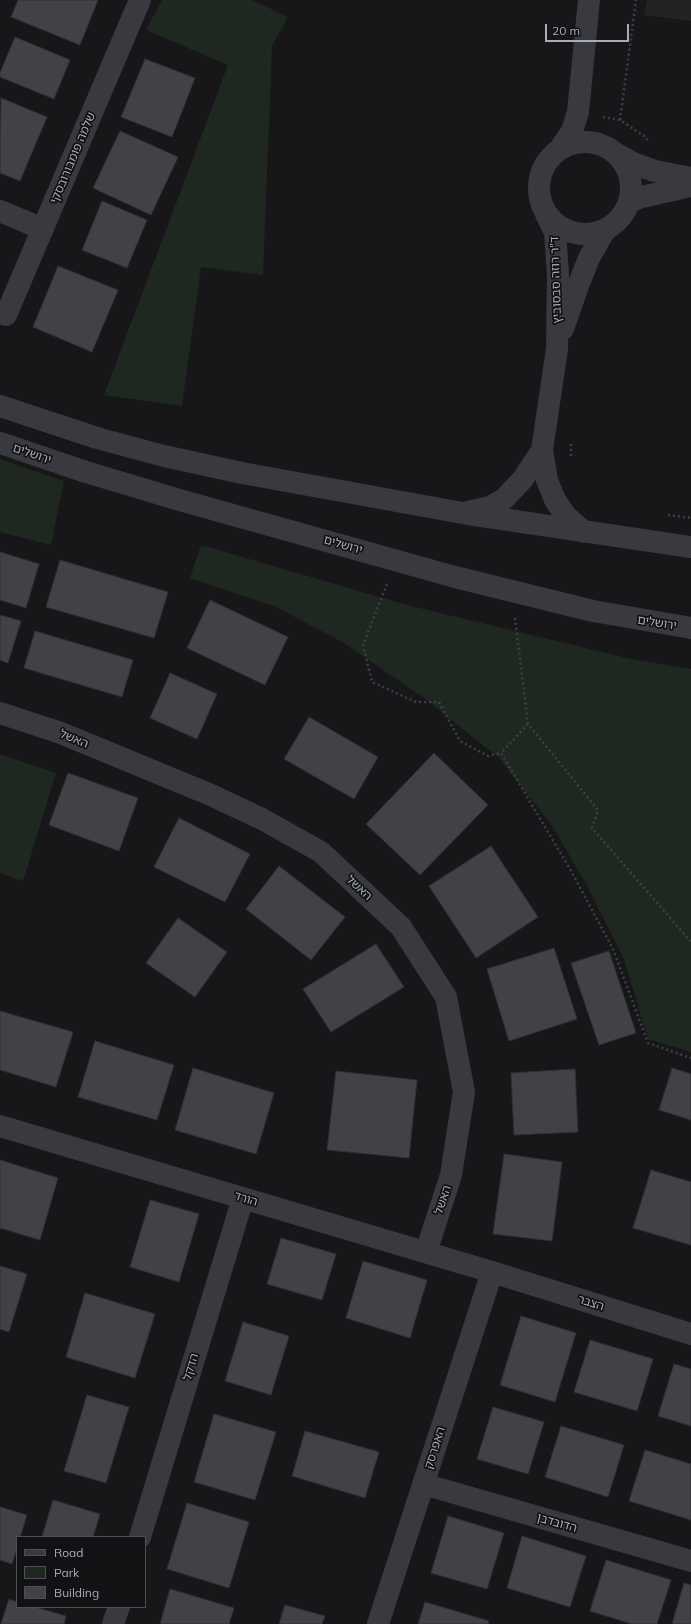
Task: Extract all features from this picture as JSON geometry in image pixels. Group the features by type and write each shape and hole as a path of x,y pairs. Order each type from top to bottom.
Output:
{"street":[{"name":"שלמה פומבורובסקי","path":"6,315 140,0"},
{"path":"589,0 578,112 572,130 561,147 549,157 541,170 538,185 539,200 546,214 556,224 570,232 582,234 605,230 615,223 624,213 629,202 631,191 631,180 626,166 617,154"},
{"path":"561,147 575,142 590,141 605,145 635,164 655,171 691,178"},
{"path":"629,202 642,197 691,186"},
{"path":"0,211 43,229"},
{"name":"ד\"ר רוזה סבסוביץ","path":"546,214 555,232 558,274 557,349 542,450 547,480 555,500 566,516 584,532"},
{"name":"ד\"ר רוזה סבסוביץ","path":"557,349 580,279 589,258 605,230"},
{"path":"0,406 97,438 164,456 310,486 464,513 691,547"},
{"name":"ירושלים","path":"0,443 86,472 183,501 396,560 593,611 691,628"},
{"name":"ד\"ר רוזה סבסוביץ","path":"464,513 490,507 504,499 523,479 542,450"},
{"name":"האשל","path":"0,713 68,736 262,819 321,852 402,927 446,997 464,1092 451,1175 426,1252"},
{"name":"הורד","path":"0,1126 492,1272"},
{"name":"הדקל","path":"140,1536 242,1198"},
{"name":"הצבר","path":"492,1272 691,1334"},
{"name":"האפרסק","path":"378,1624 492,1272"},
{"name":"הדובדבן","path":"423,1484 691,1561"},
{"path":"113,1624 118,1608"}],"path":[{"path":"620,120 636,0"},
{"path":"571,437 571,460"},
{"path":"660,515 691,518"},
{"path":"396,560 363,644 372,682 416,702 439,702 460,741 488,756 501,753 528,724"},
{"path":"512,591 528,724 598,810 592,828 691,942"},
{"path":"501,753 570,869 613,949 648,1043 691,1058"}],"shaded area":[{"path":"647,0 691,0 691,21 644,15"}],"green space":[{"path":"162,0 252,0 288,17 272,46 263,275 201,267 182,406 104,395 228,65 146,30"},
{"path":"0,459 64,481 51,545 0,532"},
{"path":"201,545 407,605 627,658 691,669 691,1052 648,1039 624,959 587,886 553,827 499,758 424,698 344,643 274,606 190,578"},
{"path":"0,754 56,773 23,881 0,873"}],"building":[{"path":"18,0 98,0 80,45 11,17"},
{"path":"15,37 70,60 54,99 0,77 0,73"},
{"path":"145,59 195,78 172,137 121,117"},
{"path":"1,98 47,117 20,181 0,173"},
{"path":"120,131 178,157 151,215 93,188"},
{"path":"102,201 147,220 127,268 82,250"},
{"path":"58,266 118,290 92,352 33,327"},
{"path":"0,552 39,564 26,608 0,600"},
{"path":"60,560 168,592 154,638 46,607"},
{"path":"210,600 288,637 265,685 187,648"},
{"path":"0,615 21,621 8,663 0,660"},
{"path":"35,631 133,660 122,697 24,668"},
{"path":"170,673 217,694 197,739 150,718"},
{"path":"309,717 378,757 354,799 284,759"},
{"path":"434,753 488,805 420,875 366,824"},
{"path":"68,773 138,798 119,851 49,825"},
{"path":"179,818 250,854 225,902 154,867"},
{"path":"491,846 538,917 476,958 429,886"},
{"path":"279,866 345,917 311,960 246,909"},
{"path":"178,918 227,952 195,997 146,963"},
{"path":"376,944 404,987 331,1032 303,989"},
{"path":"554,948 577,1019 509,1041 487,969"},
{"path":"609,951 636,1033 599,1045 571,963"},
{"path":"0,1011 73,1032 56,1087 0,1070"},
{"path":"95,1041 174,1065 157,1120 78,1097"},
{"path":"193,1068 274,1093 256,1154 175,1130"},
{"path":"672,1068 691,1074 691,1120 659,1110"},
{"path":"575,1069 578,1132 514,1135 511,1073"},
{"path":"336,1071 417,1080 409,1158 327,1150"},
{"path":"504,1154 562,1162 552,1241 493,1234"},
{"path":"0,1160 58,1178 40,1240 0,1228"},
{"path":"651,1170 691,1182 691,1245 633,1228"},
{"path":"150,1200 199,1214 179,1282 130,1267"},
{"path":"281,1238 336,1254 322,1300 267,1284"},
{"path":"363,1261 427,1280 410,1338 346,1318"},
{"path":"0,1266 27,1274 9,1332 0,1329"},
{"path":"85,1293 155,1314 135,1378 66,1357"},
{"path":"521,1316 576,1333 555,1402 500,1385"},
{"path":"243,1322 289,1336 271,1395 225,1381"},
{"path":"590,1340 653,1359 637,1411 574,1392"},
{"path":"674,1364 691,1369 691,1426 658,1416"},
{"path":"87,1395 129,1407 106,1483 64,1471"},
{"path":"493,1407 544,1422 528,1474 477,1459"},
{"path":"214,1414 276,1432 255,1500 194,1482"},
{"path":"561,1426 624,1445 608,1497 545,1477"},
{"path":"305,1431 379,1452 365,1498 292,1476"},
{"path":"645,1450 691,1464 691,1520 629,1501"},
{"path":"53,1500 100,1514 93,1536 42,1536"},
{"path":"187,1503 249,1522 229,1588 167,1569"},
{"path":"0,1507 27,1515 20,1536 16,1536 16,1551 12,1564 0,1560"},
{"path":"448,1516 504,1533 487,1589 431,1573"},
{"path":"522,1536 586,1556 570,1607 507,1588"},
{"path":"606,1560 671,1580 657,1624 632,1624 590,1611"},
{"path":"684,1583 691,1585 691,1624 672,1624"},
{"path":"170,1589 234,1608 229,1624 160,1624"},
{"path":"9,1599 16,1602 16,1608 38,1608 66,1616 64,1624 1,1624"},
{"path":"425,1602 489,1621 488,1624 418,1624"},
{"path":"285,1605 325,1616 322,1624 279,1624"}]}
